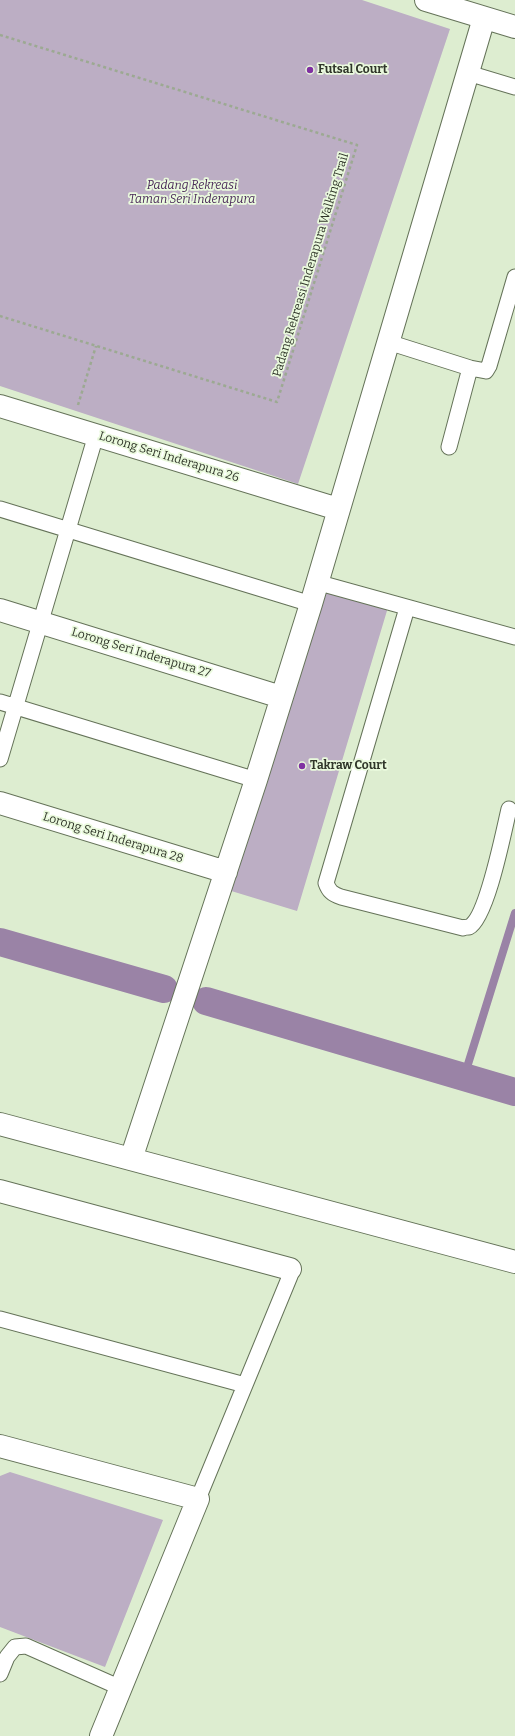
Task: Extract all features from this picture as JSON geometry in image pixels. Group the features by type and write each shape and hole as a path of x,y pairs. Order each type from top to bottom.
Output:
{"street":[{"path":"426,0 515,27"},
{"path":"132,1159 256,780 310,604 484,18"},
{"name":"Lorong Seri Inderapura 26","path":"0,406 338,509"},
{"name":"Lorong Seri Inderapura 27","path":"0,610 281,697"},
{"name":"Lorong Seri Inderapura 28","path":"0,803 226,872"},
{"path":"0,1124 515,1262"},
{"path":"0,1191 290,1269"},
{"path":"0,1446 198,1499 101,1736"}],"lane":[{"path":"468,73 515,87"},
{"path":"388,342 470,368 486,371 489,366 515,278"},
{"path":"449,448 470,368"},
{"path":"0,759 96,435"},
{"path":"0,510 310,604"},
{"path":"316,582 515,637"},
{"path":"407,608 326,883 329,890 333,894 341,897 463,928 469,926 476,918 484,902 509,809"},
{"path":"0,702 256,780"},
{"path":"198,1499 290,1276 290,1269"},
{"path":"0,1319 245,1385"},
{"path":"0,1674 7,1657 14,1647 26,1646 121,1688"}],"path":[{"name":"Padang Rekreasi Inderapura Walking Trail","path":"0,35 357,145 277,402 0,316"},
{"path":"71,428 96,346"}],"green space":[{"name":"Padang Rekreasi Taman Seri Inderapura","path":"0,0 362,0 450,29 298,484 0,386"},
{"path":"328,581 389,604 297,911 228,890"},
{"path":"10,1472 163,1520 105,1667 0,1627 0,1476"}],"waterway":[{"path":"464,1077 515,913"},
{"path":"0,942 164,989"},
{"path":"206,1001 515,1092"}],"place":[{"name":"Futsal Court","path":"310,70"},
{"name":"Takraw Court","path":"302,766"}]}
